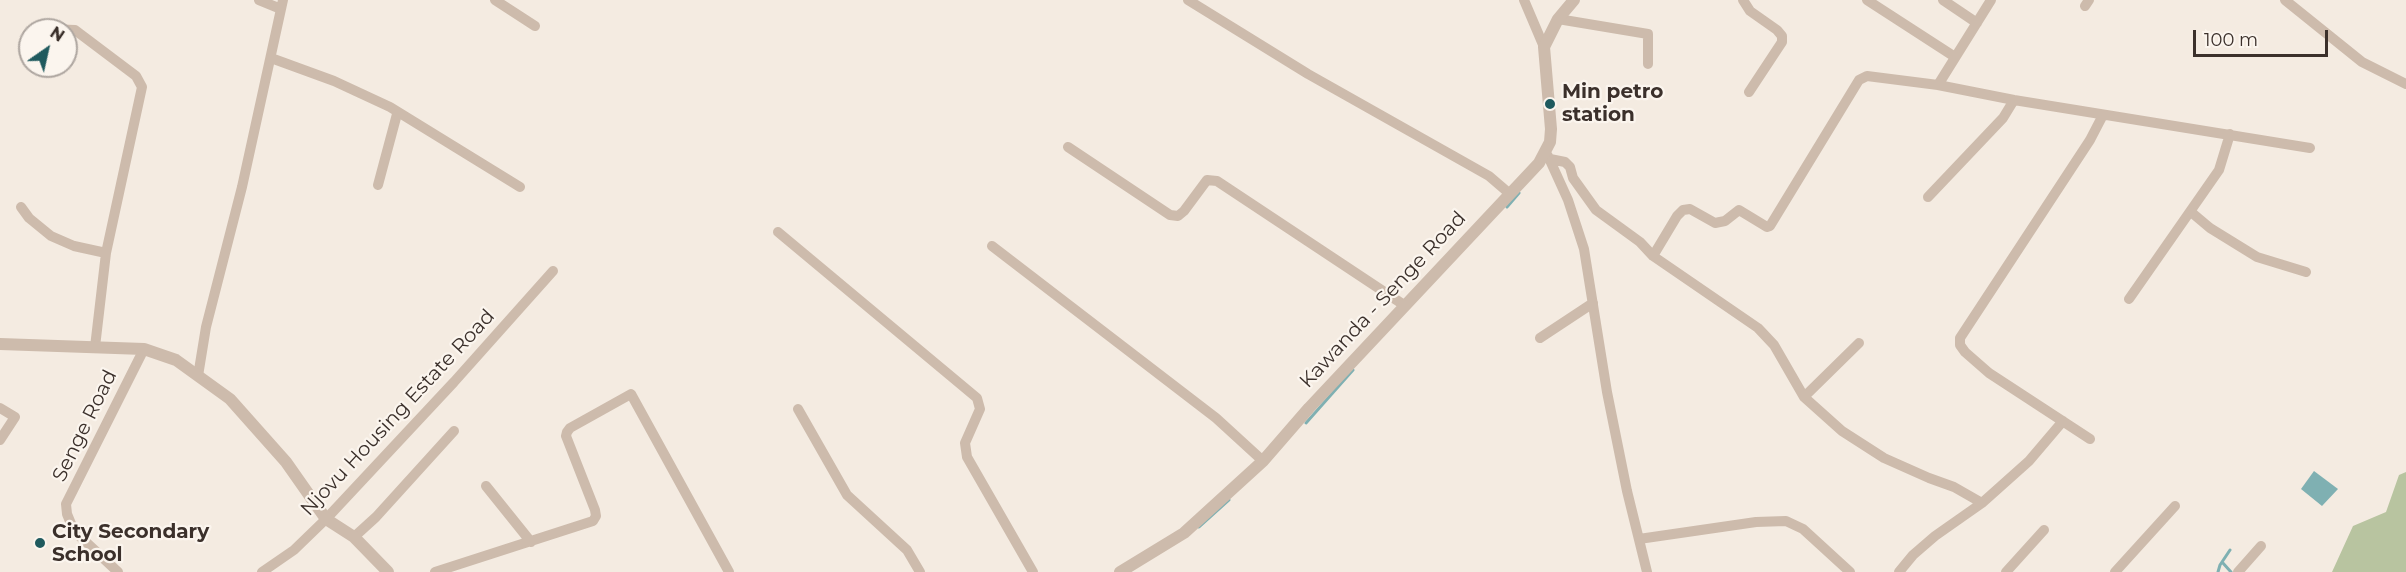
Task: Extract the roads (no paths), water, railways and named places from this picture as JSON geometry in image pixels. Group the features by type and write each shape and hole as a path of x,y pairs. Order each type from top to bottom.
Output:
{"street":[{"path":"198,376 206,327 242,187 282,4 260,0"},
{"path":"495,0 535,26"},
{"path":"1188,0 1308,74 1489,176 1510,194"},
{"path":"1524,0 1544,47 1551,129 1548,156 1568,200 1584,249 1624,482 1647,572"},
{"path":"1544,47 1558,19 1574,0"},
{"path":"1743,0 1750,12 1782,36 1782,42 1749,92"},
{"path":"1867,0 1955,57"},
{"path":"1943,0 1977,23"},
{"path":"1938,85 1991,0"},
{"path":"2285,0 2362,62 2406,84"},
{"path":"1558,19 1648,34 1648,64"},
{"path":"78,32 136,76 142,87 106,253 95,347"},
{"path":"270,58 334,81 375,99 520,187"},
{"path":"1653,256 1683,210 1690,209 1715,224 1725,221 1739,210 1767,227 1770,226 1860,80 1874,76 2310,148"},
{"path":"1928,197 2003,118 2014,100"},
{"path":"378,186 398,114"},
{"path":"2090,439 1989,373 1965,352 1960,345 1960,338 2090,140 2103,115"},
{"path":"2129,299 2192,212 2219,170 2230,134"},
{"path":"1068,147 1170,215 1178,216 1184,211 1207,180 1217,181 1404,305"},
{"path":"1548,156 1570,167 1573,178 1596,210 1640,242 1653,256 1758,328 1774,345 1804,397 1842,431 1884,458 1954,487 1982,503"},
{"name":"Kawanda - Senge Road","path":"1124,571 1184,533 1263,461 1404,305 1548,156"},
{"path":"21,207 29,218 51,236 74,246 106,253"},
{"path":"2192,212 2210,228 2257,257 2306,272"},
{"path":"778,232 977,398 980,409 965,442 967,457 1034,572"},
{"path":"992,246 1216,418 1263,461"},
{"name":"Njovu Housing Estate Road","path":"262,572 294,550 326,519 454,382 553,271"},
{"path":"1540,338 1593,303"},
{"path":"1804,397 1859,343"},
{"path":"0,344 144,349 176,360 230,399 286,462 326,519 354,537 388,572"},
{"name":"Senge Road","path":"118,572 74,531 66,514 66,504 144,349"},
{"path":"435,572 531,542 594,519 595,510 566,436 567,432 631,394 729,572"},
{"path":"0,408 15,417 0,440"},
{"path":"798,409 847,495 907,549 920,572"},
{"path":"1899,572 1913,555 1935,536 1982,503 2029,461 2062,421"},
{"path":"354,537 376,517 454,431"},
{"path":"486,486 531,542"},
{"path":"2115,572 2175,506"},
{"path":"1639,539 1756,522 1786,521 1803,529 1850,572"},
{"path":"2006,572 2044,530"},
{"path":"2238,572 2261,546"}],"water":[{"path":"2314,471 2338,489 2322,506 2301,489"}],"waterway":[{"path":"1507,207 1519,193"},
{"path":"1306,423 1353,370"},
{"path":"1199,527 1229,500"},
{"path":"2218,572 2230,550"},
{"path":"2222,562 2231,572"}],"place":[{"name":"Min petro station","path":"1550,104"},
{"name":"City Secondary School","path":"40,543"}]}
